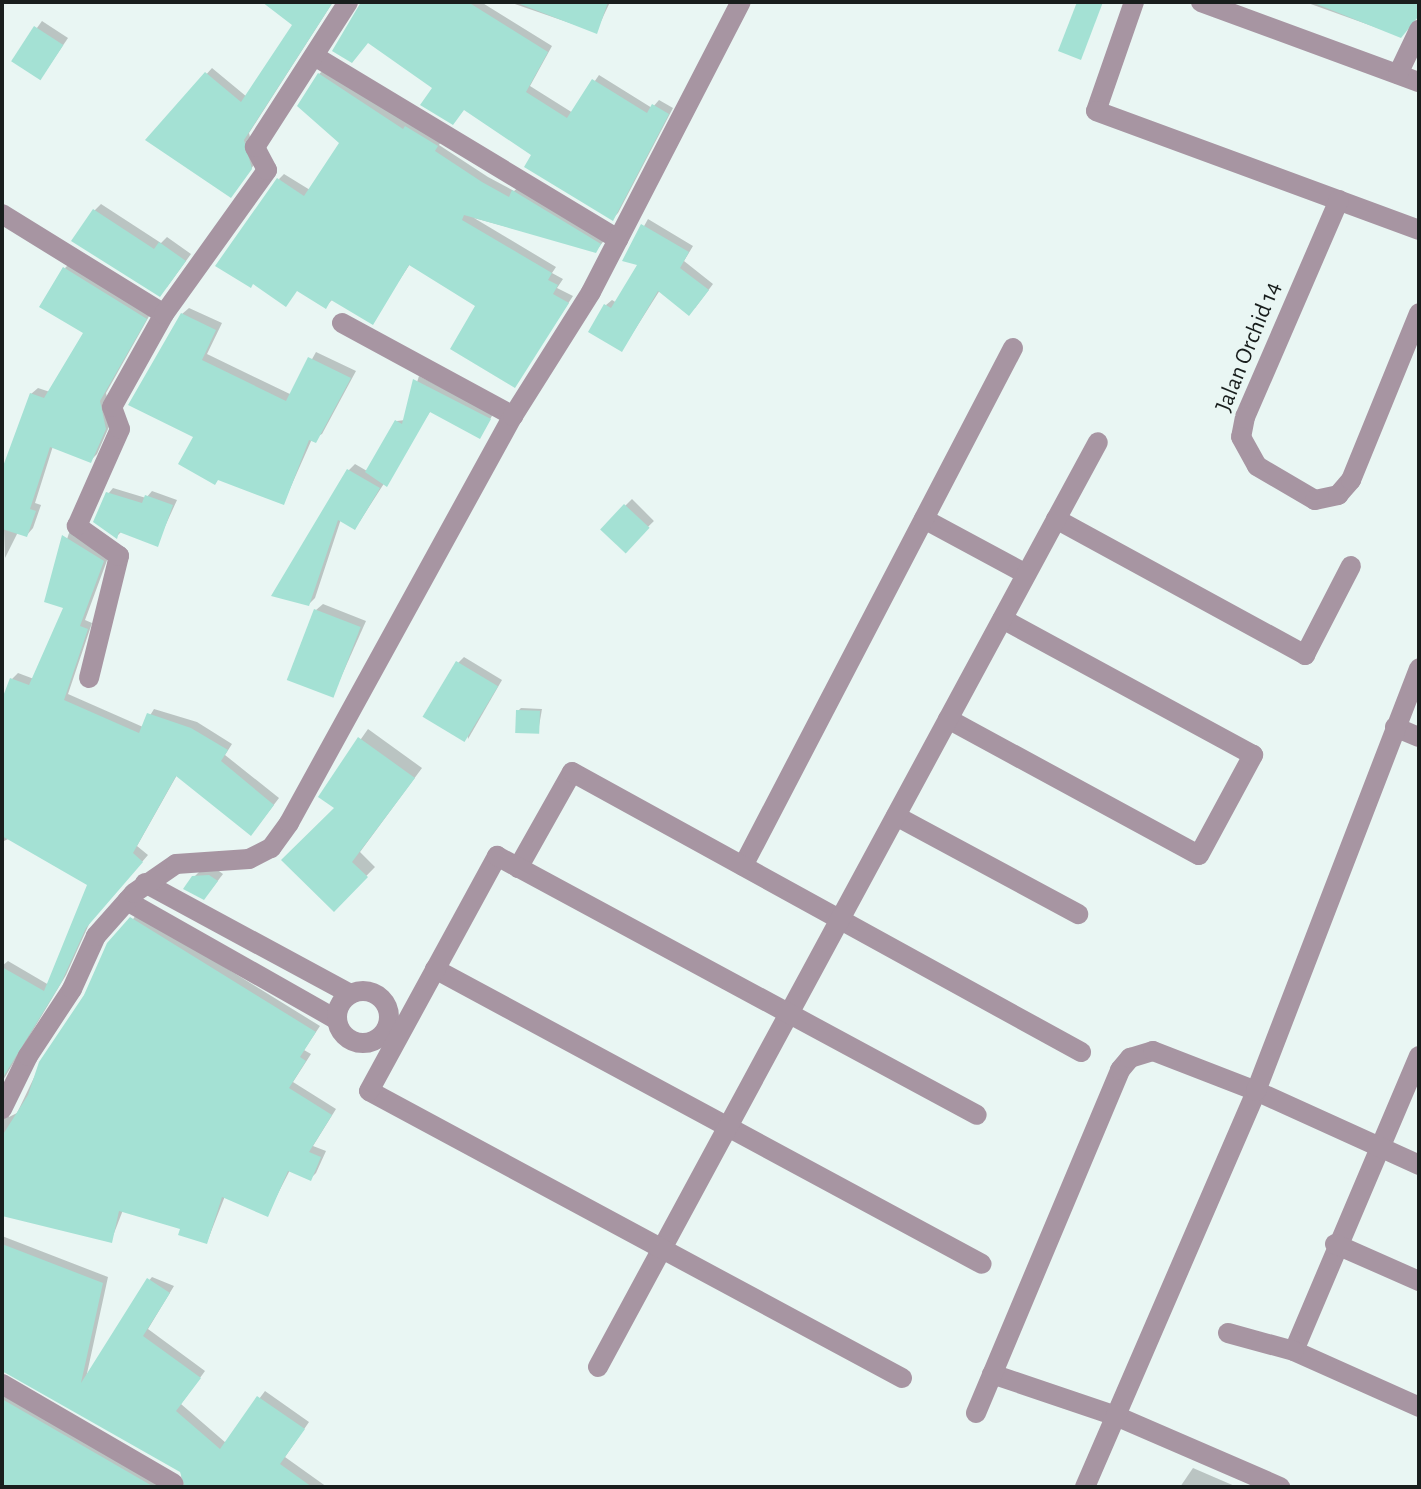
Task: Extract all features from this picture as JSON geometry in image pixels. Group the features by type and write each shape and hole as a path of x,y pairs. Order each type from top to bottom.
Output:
{"street":[{"path":"89,678 119,556 80,532 77,523 120,429 112,407 164,314 267,170 267,163 253,149 316,57 348,2"},
{"path":"2,1109 28,1056 72,989 96,936 145,883 176,864 249,859 271,848 513,416 591,292 741,2"},
{"path":"1134,2 1095,104 1100,113 1419,230"},
{"path":"1201,2 1419,82"},
{"path":"1398,74 1419,30"},
{"path":"316,57 618,239"},
{"name":"Jalan Orchid 14","path":"1339,200 1245,417 1241,437 1257,466 1315,500 1338,495 1351,480 1419,313"},
{"path":"2,214 164,314"},
{"path":"342,323 513,416"},
{"path":"743,866 1013,348"},
{"path":"598,1367 1098,442"},
{"path":"924,519 1026,574"},
{"path":"1056,519 1305,655 1351,566"},
{"path":"948,719 1199,855 1253,755 1002,619"},
{"path":"1085,1487 1256,1091 1419,668"},
{"path":"1395,727 1419,737"},
{"path":"518,868 572,772 1081,1052"},
{"path":"896,816 1078,914"},
{"path":"902,1378 369,1091 497,856 977,1115"},
{"path":"127,901 337,1020 348,1038 368,1043 385,1033 390,1013 379,995 350,994 145,883"},
{"path":"435,969 982,1264"},
{"path":"337,1020 350,994"},
{"path":"390,1013 412,1013"},
{"path":"368,1043 382,1067"},
{"path":"976,1413 1120,1070 1130,1058 1153,1051 1256,1091 1419,1165"},
{"path":"1294,1351 1376,1147 1419,1056"},
{"path":"1335,1244 1419,1281"},
{"path":"1228,1333 1294,1351 1419,1407"},
{"path":"992,1374 1116,1416 1280,1487"},
{"path":"2,1384 173,1483"}],"building":[{"path":"262,2 333,2 244,140 252,169 231,198 145,140 205,72 241,102 292,25"},
{"path":"361,2 468,2 548,52 526,92 567,118 592,79 647,113 652,104 669,114 613,221 524,167 531,155 464,110 453,125 420,105 432,88 368,43 352,63 332,51"},
{"path":"515,2 608,2 597,34"},
{"path":"1077,2 1103,2 1081,60 1058,51"},
{"path":"1419,2 1418,17 1401,38 1314,3"},
{"path":"34,26 63,45 40,80 11,61"},
{"path":"318,73 403,129 405,126 438,146 435,151 482,182 509,197 512,190 601,244 596,253 464,215 462,220 552,273 548,280 558,285 553,294 569,303 515,388 450,349 475,306 409,265 373,325 331,300 326,309 297,291 286,307 253,284 251,288 215,266 277,178 304,196 339,143 297,106"},
{"path":"93,209 154,249 159,242 186,261 160,297 71,241"},
{"path":"641,224 689,252 680,268 709,290 689,316 658,291 622,352 588,332 604,304 611,308 637,265 622,261"},
{"path":"63,267 147,319 100,401 106,429 91,463 50,447 30,509 36,511 27,537 2,529 2,469 30,393 44,398 83,333 39,307"},
{"path":"181,313 216,330 202,360 286,401 308,357 351,378 316,443 309,440 284,505 218,480 215,485 178,464 193,437 128,405"},
{"path":"413,379 491,419 480,439 430,412 387,487 365,472 395,420 402,424"},
{"path":"347,469 380,488 355,530 338,520 309,606 271,596"},
{"path":"106,492 142,503 145,495 173,505 158,547 119,532 117,539 93,522"},
{"path":"624,504 650,528 626,553 600,530"},
{"path":"62,535 104,561 80,626 88,629 64,700 139,733 147,713 191,728 228,750 221,761 274,805 251,836 176,776 133,853 143,862 86,928 61,983 2,1079 2,967 44,991 87,885 2,836 2,699 10,678 29,685 63,608 44,602"},
{"path":"314,609 361,627 333,698 287,680"},
{"path":"456,661 498,686 465,742 423,717"},
{"path":"516,710 540,711 539,734 515,733"},
{"path":"358,737 415,778 352,862 368,877 334,912 281,860 334,808 318,797"},
{"path":"209,875 218,881 204,900 183,889 192,876"},
{"path":"130,917 316,1032 300,1057 306,1061 289,1088 332,1115 309,1152 321,1157 311,1181 288,1171 268,1217 222,1197 207,1244 178,1235 180,1229 119,1211 112,1243 2,1216 2,1136 28,1095 39,1062 84,995 107,943"},
{"path":"2,1244 103,1283 81,1383 147,1278 170,1293 143,1336 201,1378 176,1411 220,1449 257,1396 305,1429 280,1464 312,1487 185,1487 180,1472 2,1371"},
{"path":"2,1399 154,1487 2,1487"}]}
